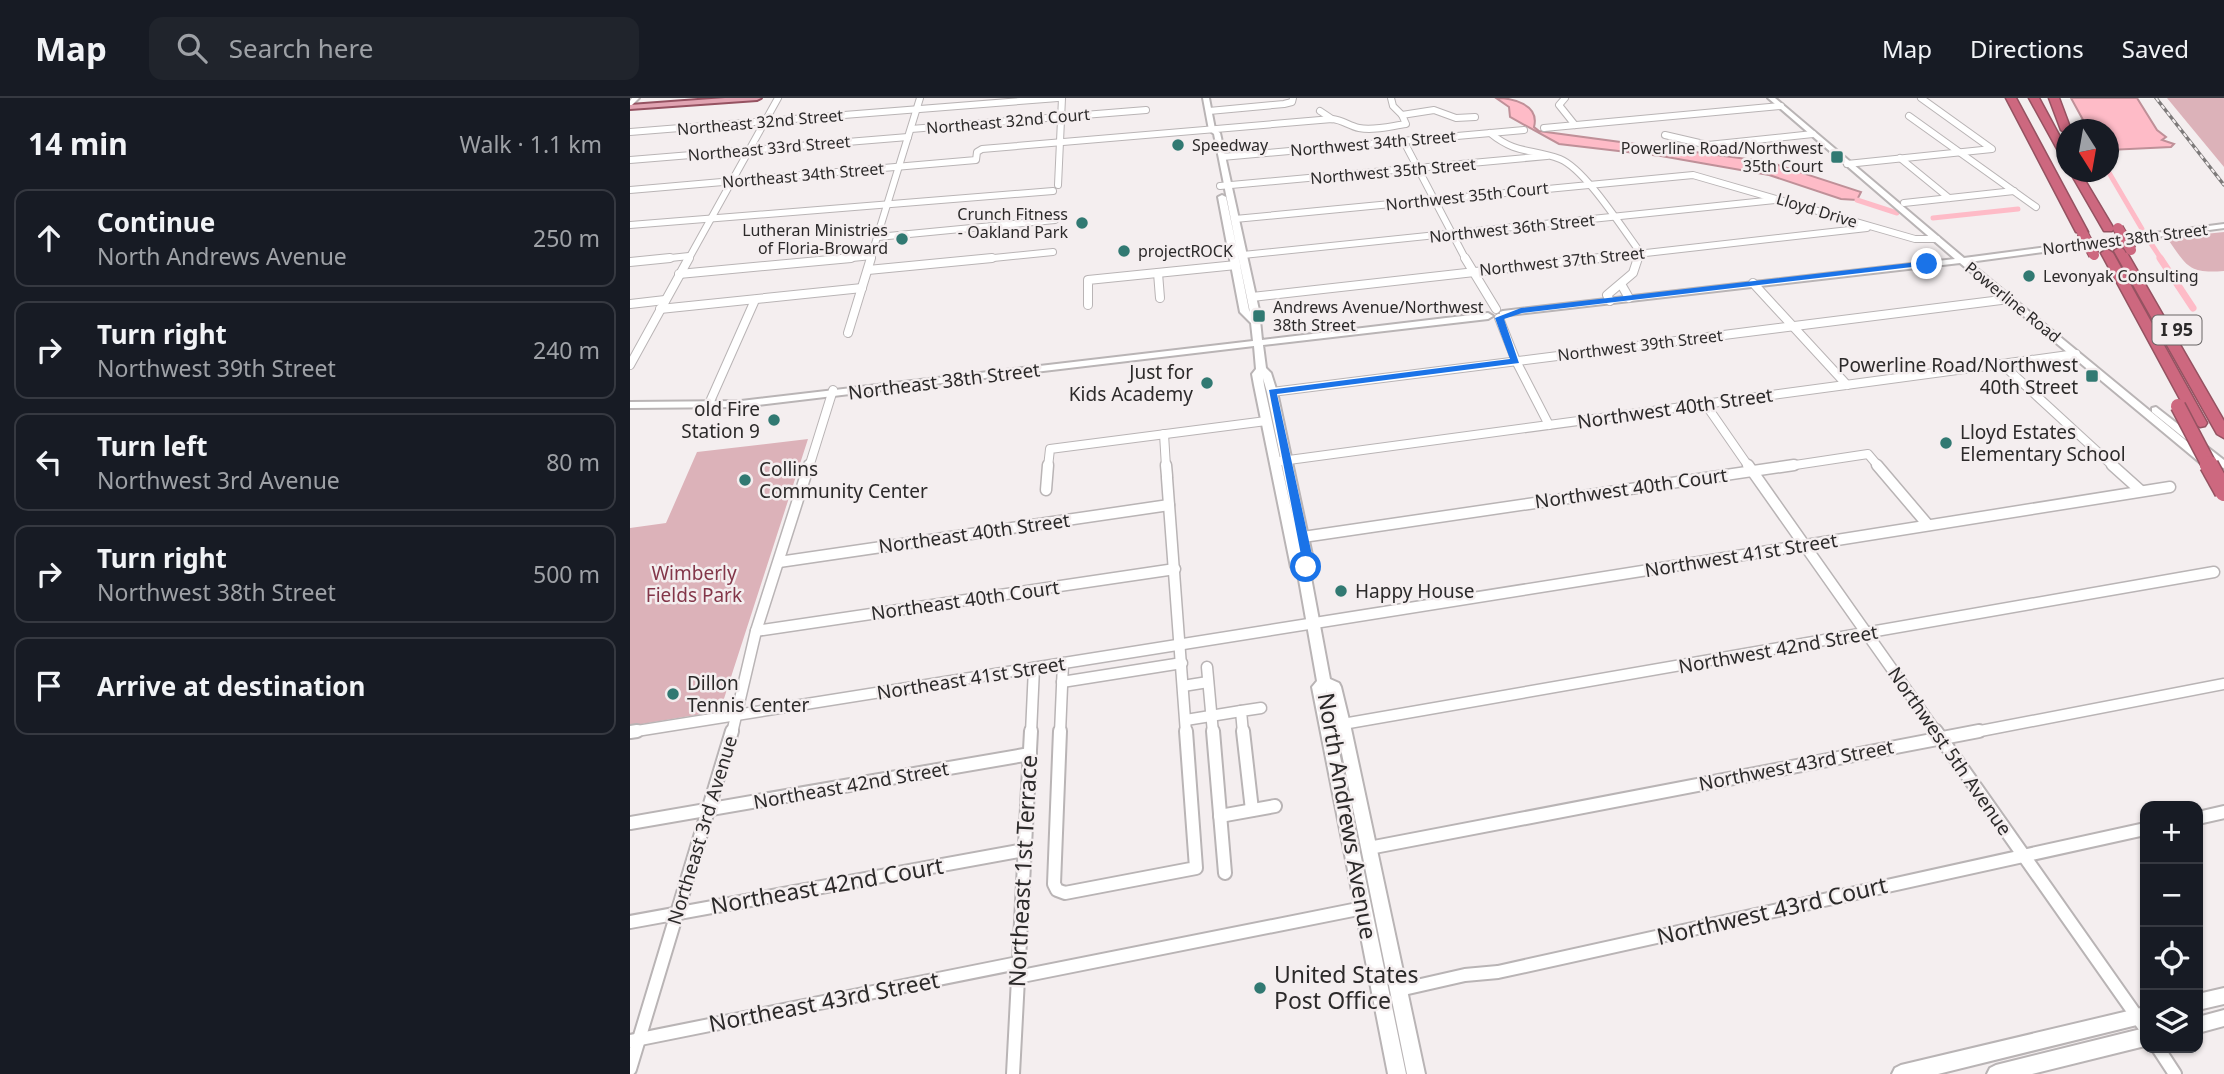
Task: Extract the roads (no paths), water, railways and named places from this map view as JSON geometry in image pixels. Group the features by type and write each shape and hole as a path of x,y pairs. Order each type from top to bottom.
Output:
{"highway":[{"path":"1999,98 2027,140 2048,155"},
{"name":"I 95","path":"2011,98 2048,155 2088,231 2113,252 2224,410"},
{"path":"2022,98 2048,155"},
{"path":"2034,98 2056,137"},
{"path":"2045,98 2057,119"},
{"path":"2054,98 2063,119"},
{"path":"2083,182 2113,228"},
{"path":"2091,182 2113,228 2113,252 2224,466"},
{"path":"2113,252 2224,434"},
{"name":"I 95","path":"2113,252 2178,406 2224,492"}],"main road":[{"path":"631,103 706,98"},
{"path":"631,103 757,98"},
{"name":"North Andrews Avenue","path":"1206,98 1212,130 1209,133 1235,219 1252,297 1261,369 1266,373 1272,392 1297,567 1304,572"},
{"path":"1772,99 1790,105"},
{"name":"Powerline Road","path":"1772,99 1790,105 1905,203 2009,299 2052,335 2076,350"},
{"path":"1781,102 1798,112"},
{"name":"Powerline Road","path":"1781,102 1847,164 2076,350 2224,477"},
{"name":"North Andrews Avenue","path":"1212,130 1217,132 1222,157 1233,252 1245,312 1254,321"},
{"name":"Northwest 38th Street","path":"1257,342 2224,226"},
{"path":"1233,252 1243,255"},
{"path":"1236,265 1246,270"},
{"name":"Northeast 38th Street","path":"630,404 709,405 1257,342"},
{"path":"2076,350 2105,368 2224,466"},
{"name":"North Andrews Avenue","path":"1261,369 1257,374 1266,421 1303,537 1306,555 1304,572 1324,682"},
{"name":"North Andrews Avenue","path":"1324,682 1334,687 1343,724 1416,1074"},
{"name":"North Andrews Avenue","path":"1324,682 1319,687 1397,1074"},
{"path":"1350,836 1369,848"},
{"path":"2203,1001 2224,996"},
{"path":"2203,1024 2224,1018"},
{"path":"1901,1074 2140,1021"},
{"path":"1996,1074 2140,1038"}],"street":[{"path":"630,365 779,98"},
{"path":"848,333 920,98"},
{"path":"630,225 1056,188 1061,142 1060,98"},
{"name":"Northeast 32nd Street","path":"630,132 1060,98"},
{"path":"1209,111 1284,104 1292,102 1293,98"},
{"path":"1061,142 1332,119 1344,120 1351,127 1359,128 1406,124 1393,106 1391,98"},
{"path":"1565,98 1559,104 1575,125"},
{"path":"1847,164 1992,149 1921,98"},
{"path":"1544,128 1781,102"},
{"name":"Northeast 32nd Court","path":"911,129 1146,110"},
{"path":"1402,115 1434,110 1456,118 1475,117"},
{"path":"1320,111 1332,119"},
{"path":"1270,116 1272,124"},
{"path":"1909,116 2036,208"},
{"name":"Northwest 34th Street","path":"1222,157 1524,130"},
{"path":"1490,133 1506,146 1560,159 1577,169 1640,253 1633,273 1609,290 1607,295 1610,300"},
{"path":"1665,135 1708,145 1814,134"},
{"name":"Northeast 33rd Street","path":"630,160 908,137"},
{"path":"1403,141 1495,315 1549,425"},
{"name":"Northeast 34th Street","path":"630,190 976,160 977,152 982,149 1061,142"},
{"name":"Northwest 35th Street","path":"1224,187 1547,156"},
{"path":"1900,159 1949,198"},
{"name":"Northwest 35th Court","path":"1235,219 1699,175"},
{"name":"Lloyd Drive","path":"1699,175 1873,227 1918,239 1937,239"},
{"path":"1905,203 2014,191"},
{"name":"Northwest 36th Street","path":"1243,255 1781,199"},
{"path":"878,237 1055,220"},
{"name":"Northwest 37th Street","path":"1252,297 1873,227"},
{"path":"867,270 1053,252"},
{"path":"630,262 689,256"},
{"path":"679,274 872,256"},
{"path":"1088,305 1088,279 1236,265"},
{"path":"1158,273 1160,298"},
{"path":"1753,283 1847,385"},
{"path":"1621,284 1629,298"},
{"path":"660,309 862,288"},
{"name":"Northwest 39th Street","path":"1272,392 2009,299"},
{"path":"630,304 665,300"},
{"path":"709,405 755,300"},
{"name":"Northwest 40th Street","path":"1280,462 2001,364 2076,350"},
{"path":"2001,364 2141,491"},
{"name":"Northeast 3rd Avenue","path":"630,1069 635,1040 677,914 737,715 756,631 832,392"},
{"name":"Northwest 5th Avenue","path":"1706,405 2140,1016"},
{"path":"1046,490 1050,449 1266,421"},
{"path":"1063,663 1054,884 1060,892 1196,869 1164,435"},
{"name":"Northwest 40th Court","path":"1303,537 1868,454 1928,525"},
{"name":"Northwest 41st Street","path":"1313,623 2170,487"},
{"name":"Northeast 40th Street","path":"779,562 1169,505"},
{"name":"Northeast 40th Court","path":"756,631 1174,569"},
{"name":"Northwest 42nd Street","path":"1343,724 2214,572"},
{"name":"Northeast 41st Street","path":"630,733 1313,623"},
{"path":"1062,682 1182,663"},
{"path":"1207,667 1225,873"},
{"name":"Northeast 1st Terrace","path":"1013,1074 1034,668"},
{"path":"1183,686 1208,682"},
{"name":"Northwest 43rd Street","path":"1369,848 2224,684"},
{"path":"1186,720 1261,708"},
{"path":"1241,711 1252,810"},
{"name":"Northeast 42nd Street","path":"630,823 1030,754"},
{"path":"1220,816 1275,806"},
{"path":"2203,817 2224,812"},
{"name":"Northwest 43rd Court","path":"1399,990 1465,975 1498,972 2140,830"},
{"name":"Northeast 42nd Court","path":"630,922 1024,850"},
{"name":"Northeast 43rd Street","path":"635,1040 1363,908"},
{"path":"2161,1053 2175,1074"}],"waterway":[{"path":"2114,182 2142,229"},
{"path":"1857,200 1897,213"},
{"path":"1933,218 2018,209"},
{"path":"2150,242 2162,260"},
{"path":"2160,258 2193,308"}],"railway":[{"path":"2156,98 2224,185"}],"place":[{"name":"Speedway","path":"1178,145"},
{"name":"Powerline Road/Northwest 35th Court","path":"1837,157"},
{"name":"Crunch Fitness - Oakland Park","path":"1082,223"},
{"name":"Lutheran Ministries of Floria-Broward","path":"902,239"},
{"name":"projectROCK","path":"1124,251"},
{"name":"Levonyak Consulting","path":"2029,276"},
{"name":"Andrews Avenue/Northwest 38th Street","path":"1259,316"},
{"name":"Powerline Road/Northwest 40th Street","path":"2092,376"},
{"name":"Just for Kids Academy","path":"1207,383"},
{"name":"old Fire Station 9","path":"774,420"},
{"name":"Lloyd Estates Elementary School","path":"1946,443"},
{"name":"Collins Community Center","path":"745,480"},
{"name":"Happy House","path":"1341,591"},
{"name":"Dillon Tennis Center","path":"673,694"},
{"name":"United States Post Office","path":"1260,988"}],"park label":[{"name":"Wimberly Fields Park","path":"694,584"}]}
